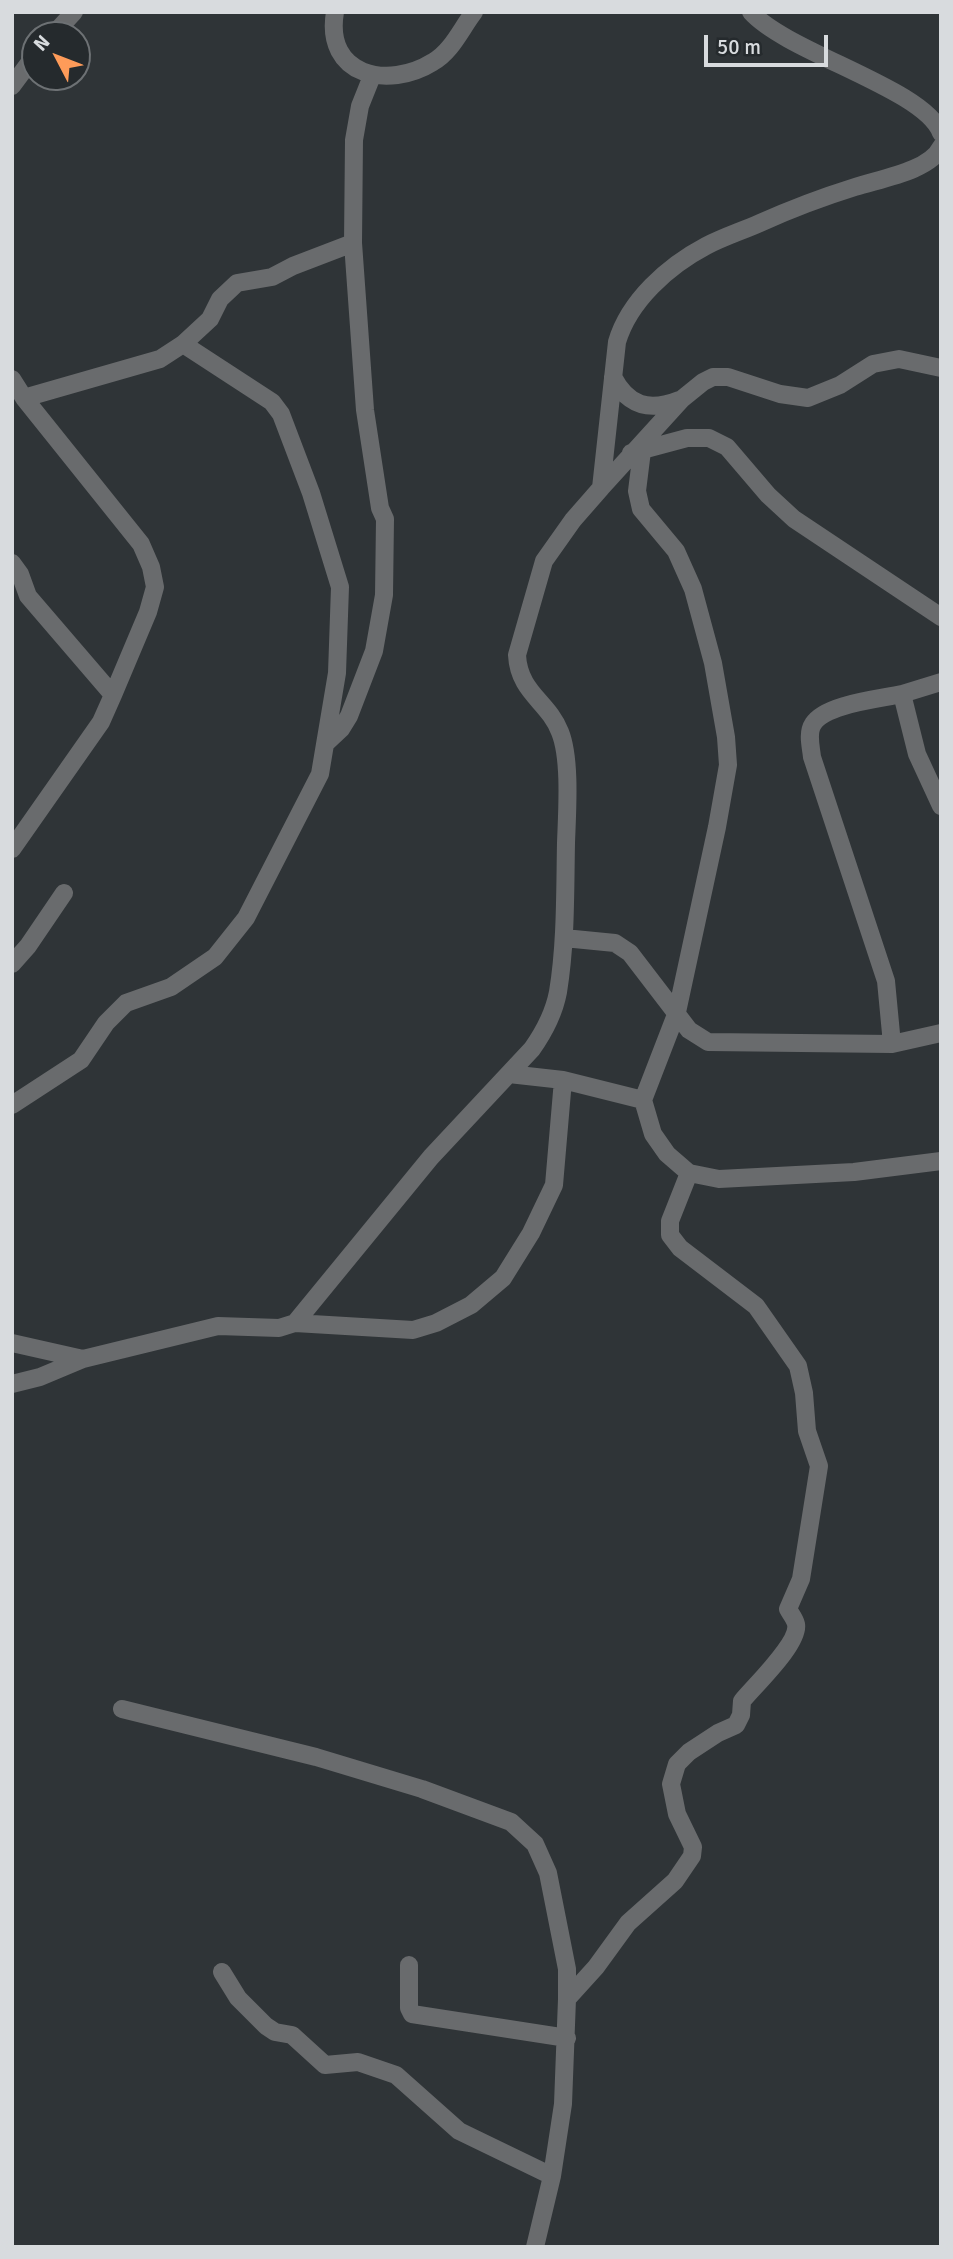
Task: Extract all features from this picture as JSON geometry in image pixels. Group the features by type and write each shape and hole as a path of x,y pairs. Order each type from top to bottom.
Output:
{"street":[{"path":"335,12 332,28 334,41 341,55 358,71 372,76 406,75 434,62 449,50 474,12"},
{"path":"601,488 617,342 628,316 647,291 677,265 705,246 827,196 920,167 938,153 940,135 913,103 796,42 757,19 751,12"},
{"path":"325,744 341,729 349,716 374,651 384,595 385,519 380,508 365,410 353,243 354,140 360,106 372,76"},
{"path":"24,398 160,359 183,344 210,319 220,299 237,284 272,277 353,243"},
{"path":"12,1105 81,1060 106,1023 126,1003 171,987 215,957 246,918 320,774 337,673 340,587 311,494 281,414 272,402 183,344"},
{"path":"295,1323 431,1157 509,1074 545,1031 557,994 564,938 568,804 565,751 554,719 526,687 517,671 517,656 544,561 573,520 682,399 713,377 727,377 780,394 808,398 840,385 873,363 899,359 941,368"},
{"path":"612,377 621,393 632,401 649,406 665,406 682,399"},
{"path":"12,379 24,398 141,544 151,567 155,587 148,612 101,722 12,849"},
{"path":"637,452 687,438 709,438 727,447 768,495 794,519 941,617"},
{"path":"637,452 637,500 640,509 676,551 693,589 713,663 728,765 677,1012 643,1100 653,1134 667,1154 689,1173 719,1180 854,1172 941,1161"},
{"path":"12,563 20,574 28,596 113,695"},
{"path":"892,1044 886,981 812,757 810,734 813,723 829,710 902,694 941,682"},
{"path":"902,694 917,754 941,806"},
{"path":"12,964 28,946 64,893"},
{"path":"564,938 615,943 630,953 689,1030 708,1042 892,1044 941,1033"},
{"path":"509,1074 563,1080 643,1100"},
{"path":"12,1384 40,1377 83,1359 218,1326 279,1328 295,1323 412,1330 436,1323 471,1305 503,1278 531,1233 554,1185 563,1080"},
{"path":"567,1999 628,1923 675,1881 692,1856 693,1847 677,1814 671,1784 677,1763 699,1745 736,1725 741,1715 741,1701 789,1647 796,1633 796,1624 788,1609 801,1579 819,1466 807,1431 804,1392 798,1366 755,1306 680,1248 670,1235 670,1221 689,1173"},
{"path":"12,1343 83,1359"},
{"path":"122,1709 316,1757 422,1790 511,1822 535,1844 548,1873 567,1969 563,2104 552,2176 535,2247"},
{"path":"409,1965 409,2008 412,2014 567,2039"},
{"path":"222,1972 238,1998 266,2026 275,2032 292,2035 325,2065 358,2062 396,2075 459,2131 552,2176"}]}
